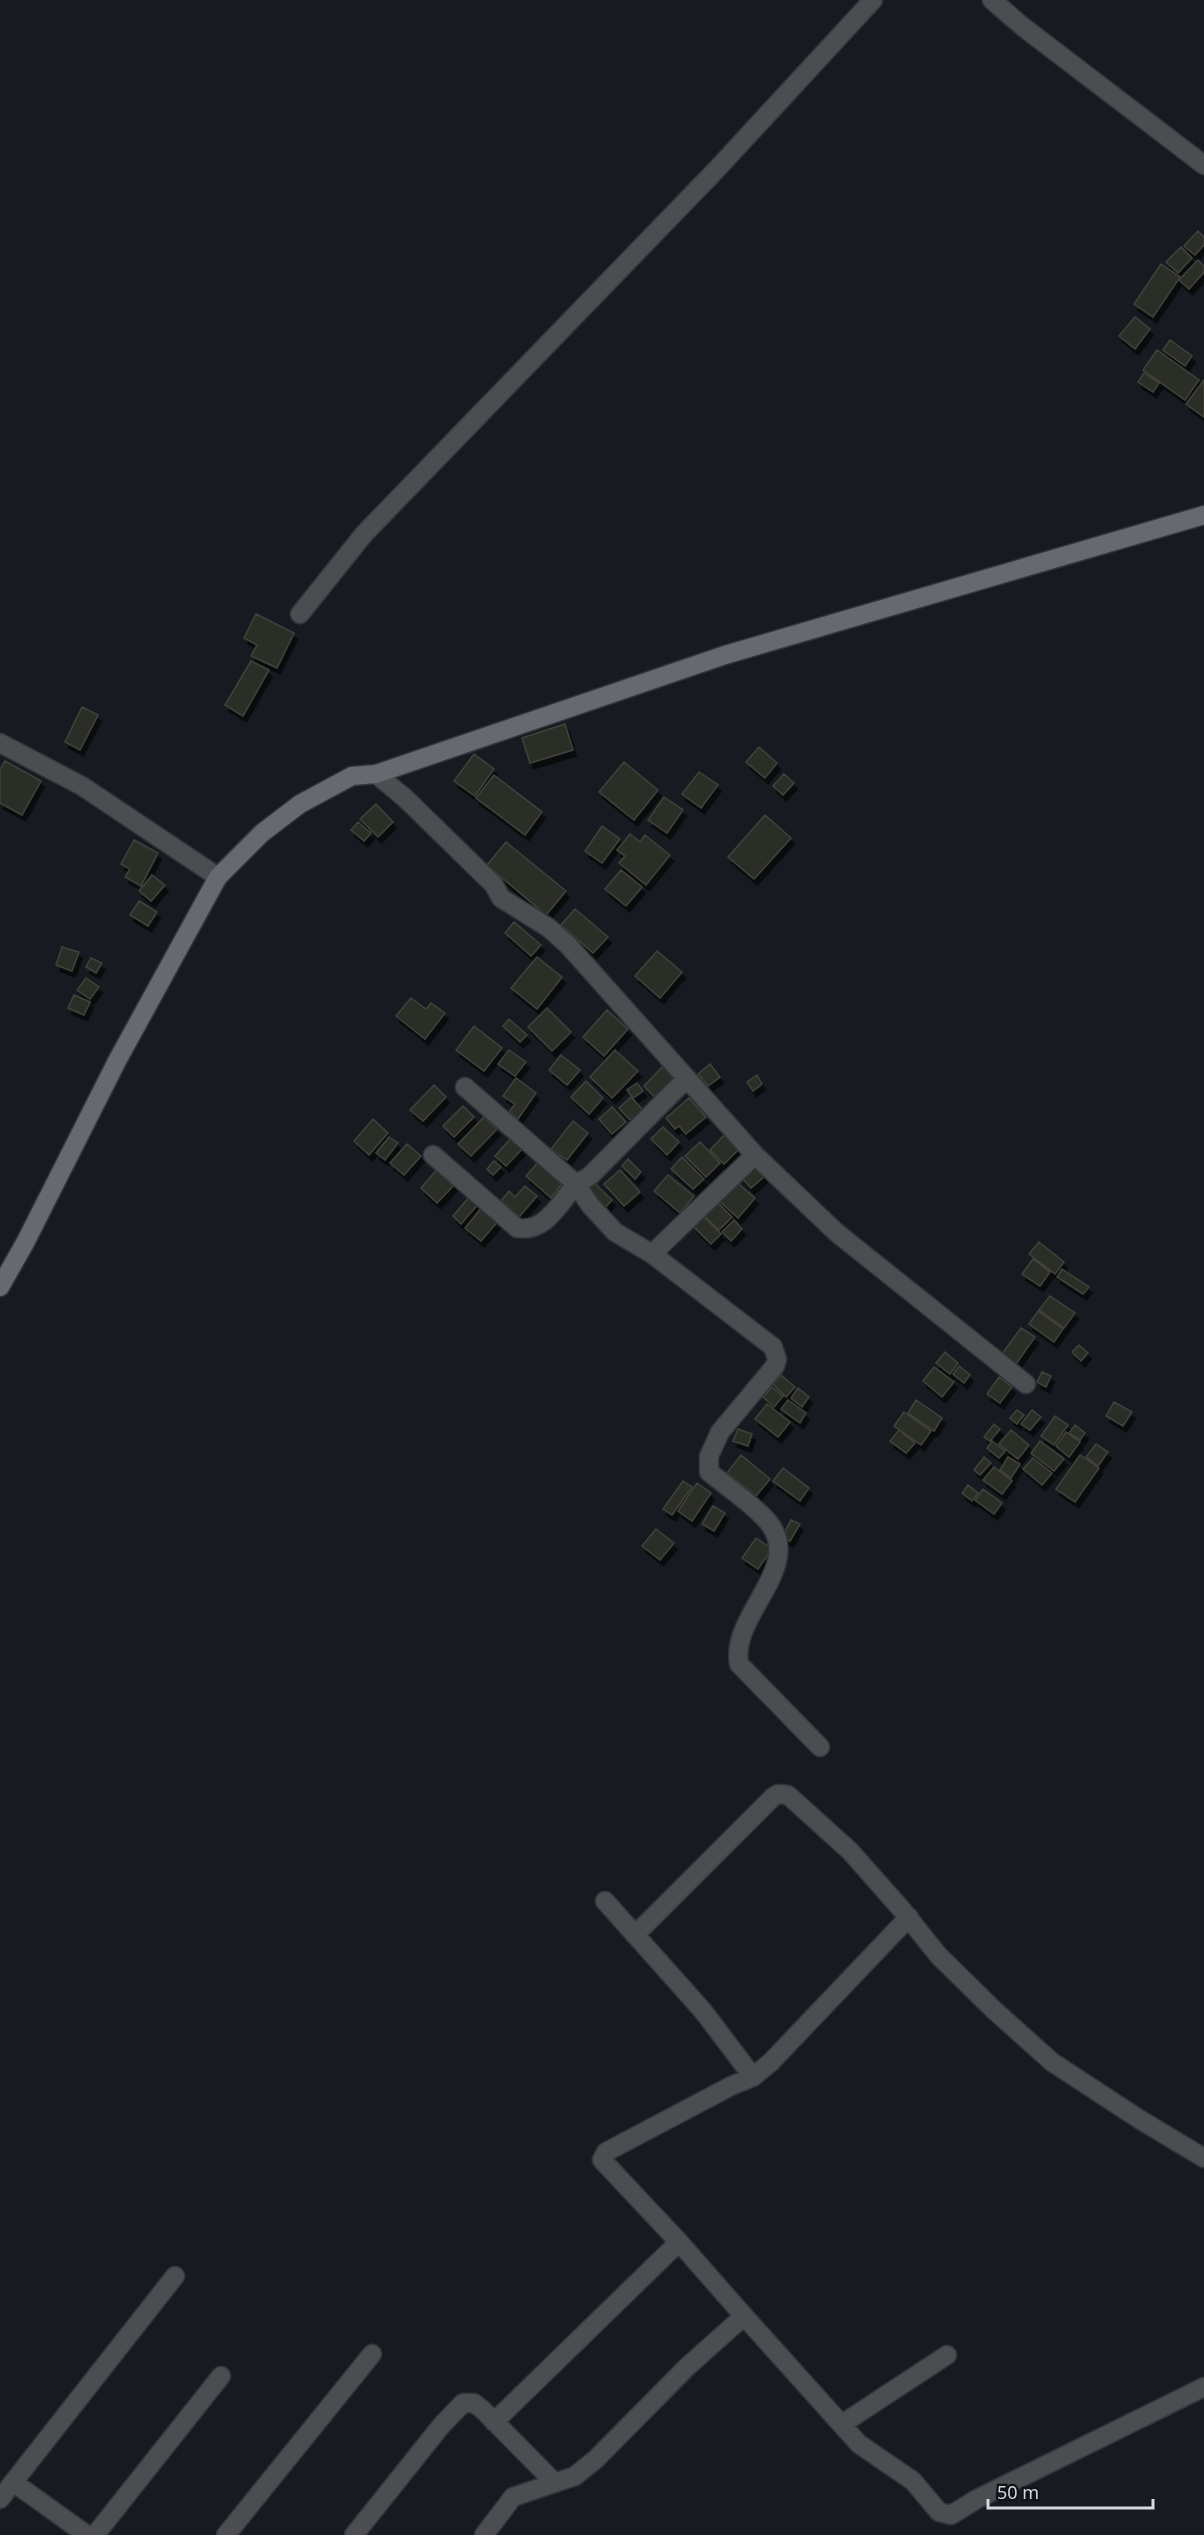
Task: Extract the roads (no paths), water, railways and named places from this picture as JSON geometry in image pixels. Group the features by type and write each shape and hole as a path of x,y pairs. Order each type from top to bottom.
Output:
{"street":[{"path":"300,614 364,534 717,169 873,0"},
{"path":"992,0 1022,26 1204,165"},
{"path":"0,1287 25,1243 117,1061 218,877 262,833 300,804 352,777 376,774 725,655 1204,515"},
{"path":"0,743 82,786 218,877"},
{"path":"376,774 405,798 494,885 501,898 549,928 568,945 603,981 686,1079 755,1155 837,1233 1026,1384"},
{"path":"433,1155 517,1228 528,1230 540,1226 576,1184 590,1176 686,1079"},
{"path":"465,1087 576,1184 590,1205 615,1232 652,1254 773,1347 777,1359 775,1366 720,1432 709,1456 710,1472 770,1523 780,1547 777,1567 741,1633 737,1653 739,1664 820,1747"},
{"path":"652,1254 755,1155"},
{"path":"635,1935 778,1794 788,1795 849,1851 909,1917 938,1955 1052,2062 1204,2158"},
{"path":"605,1901 703,2011 753,2077"},
{"path":"909,1917 771,2062 753,2077 615,2146 606,2152 602,2160 679,2242 859,2444 913,2481 939,2512 951,2516 977,2499 1204,2387"},
{"path":"494,2422 679,2242"},
{"path":"0,2499 175,2276"},
{"path":"484,2535 513,2498 575,2476 596,2460 687,2367 744,2316"},
{"path":"226,2535 372,2354"},
{"path":"842,2424 947,2355"},
{"path":"95,2535 221,2376"},
{"path":"354,2535 441,2426 463,2403 474,2403 555,2483"},
{"path":"13,2482 87,2535"}]}
